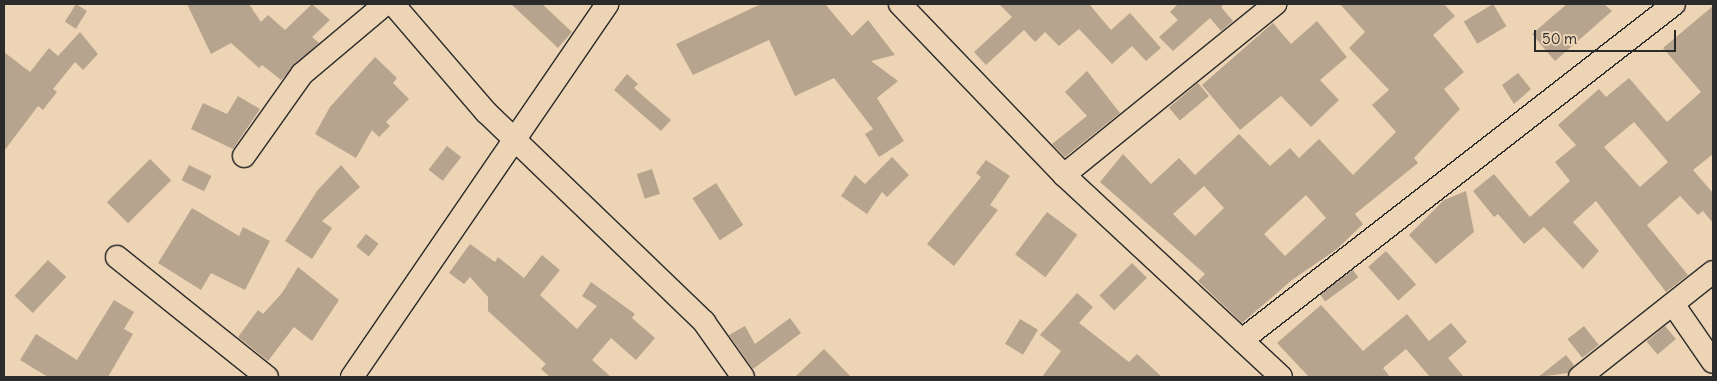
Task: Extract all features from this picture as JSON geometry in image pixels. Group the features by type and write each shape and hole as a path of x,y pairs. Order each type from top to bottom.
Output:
{"street":[{"path":"244,156 302,74 385,4"},
{"path":"394,4 486,112 515,137 704,322 743,377"},
{"path":"352,377 499,159 607,4"},
{"path":"900,4 1064,175 1281,377"},
{"path":"1064,175 1275,4"},
{"path":"1242,340 1674,4"},
{"path":"486,112 499,159"},
{"path":"118,257 267,377"},
{"path":"1580,377 1713,272"},
{"path":"1673,304 1713,362"}],"building":[{"path":"76,4 87,11 76,29 65,22"},
{"path":"187,4 249,4 261,22 268,15 285,30 312,4 330,20 312,37 319,43 281,80 262,65 259,68 231,43 211,54"},
{"path":"511,4 542,4 572,32 558,48"},
{"path":"761,4 825,4 852,36 868,20 895,55 871,61 898,81 877,98 904,141 879,157 865,134 873,129 834,78 795,96 769,40 693,75 676,44"},
{"path":"999,4 1089,4 1111,30 1130,13 1161,48 1146,61 1132,46 1112,64 1079,29 1059,46 1045,32 1035,42 1024,30 986,65 974,52 1012,17"},
{"path":"1178,4 1224,4 1221,7 1233,21 1221,31 1210,18 1173,51 1159,37 1178,20 1170,12"},
{"path":"1340,4 1444,4 1455,16 1433,35 1464,72 1444,89 1460,109 1414,158 1418,163 1355,214 1363,224 1337,249 1292,280 1242,323 1198,281 1205,274 1100,182 1123,154 1151,184 1179,158 1195,175 1239,134 1270,166 1290,148 1299,158 1319,139 1353,175 1396,132 1372,105 1389,90 1349,48 1365,32","holes":["1204,186 1224,208 1195,236 1173,214","1306,195 1326,218 1285,256 1264,234"]},
{"path":"1493,4 1506,26 1477,44 1464,22"},
{"path":"1567,4 1604,4 1612,11 1555,61 1532,34"},
{"path":"1713,6 1713,154 1693,170 1713,193 1713,223 1703,211 1698,215 1680,196 1647,225 1688,275 1666,292 1596,201 1573,222 1599,251 1583,269 1544,227 1524,244 1498,214 1494,217 1473,191 1494,174 1530,217 1570,181 1555,162 1576,145 1558,125 1599,89 1606,97 1629,78 1667,122 1701,92 1663,48","holes":["1634,122 1668,162 1640,187 1604,147"]},
{"path":"1317,21 1347,57 1320,80 1339,100 1311,127 1281,96 1240,130 1202,85 1273,23 1291,44"},
{"path":"80,32 98,54 83,70 75,62 53,89 57,92 43,110 38,106 4,151 4,52 30,72 49,48 58,56"},
{"path":"375,57 397,78 393,83 409,99 386,122 390,126 379,137 372,130 356,158 315,134 330,107"},
{"path":"1087,71 1120,113 1065,157 1052,144 1087,116 1065,92"},
{"path":"1518,73 1531,89 1514,104 1502,85"},
{"path":"627,74 638,84 634,88 671,120 661,131 614,90"},
{"path":"1198,83 1209,96 1180,120 1169,107"},
{"path":"238,96 260,109 233,149 191,129 203,103 227,114"},
{"path":"447,146 461,157 443,181 429,170"},
{"path":"892,157 909,175 887,197 882,192 867,214 841,196 855,175 865,184"},
{"path":"150,159 171,180 128,223 107,202"},
{"path":"986,160 1010,176 990,205 998,210 954,266 927,244 981,177 976,173"},
{"path":"189,165 211,176 204,191 182,180"},
{"path":"341,165 360,187 322,221 332,228 312,259 285,241 317,191"},
{"path":"652,169 660,194 645,199 637,174"},
{"path":"716,183 743,225 720,240 693,198"},
{"path":"1466,191 1474,232 1436,264 1409,235 1444,200"},
{"path":"192,208 239,236 243,227 270,241 245,290 211,273 201,290 158,263"},
{"path":"1047,212 1077,235 1045,277 1015,254"},
{"path":"366,234 379,244 369,256 356,247"},
{"path":"470,244 495,262 498,257 524,278 542,255 560,270 540,295 577,329 597,306 582,296 591,282 635,314 632,318 655,338 636,360 611,338 592,360 611,377 550,377 541,369 546,364 488,311 488,297 470,277 464,284 449,273"},
{"path":"1386,251 1416,284 1398,301 1368,267"},
{"path":"48,260 66,277 33,313 15,296"},
{"path":"1132,263 1147,278 1114,310 1099,296"},
{"path":"298,267 339,300 312,341 294,327 268,361 238,337 258,310 263,314 282,293"},
{"path":"1353,270 1358,277 1325,301 1320,294"},
{"path":"1077,293 1093,307 1079,323 1129,362 1137,354 1162,377 1042,377 1061,351 1040,335"},
{"path":"114,300 134,312 124,329 133,334 108,377 48,377 20,360 36,334 77,360"},
{"path":"1321,305 1363,351 1407,314 1429,341 1451,323 1467,342 1448,358 1464,377 1430,377 1406,349 1383,368 1390,377 1309,377 1277,343"},
{"path":"790,318 801,333 753,369 729,335 745,326 755,344"},
{"path":"1020,319 1038,330 1023,355 1005,344"},
{"path":"1584,326 1599,345 1582,358 1567,339"},
{"path":"1665,326 1676,339 1658,354 1647,341"},
{"path":"824,349 851,377 795,377"},
{"path":"1566,355 1574,365 1568,373 1538,377"}]}
